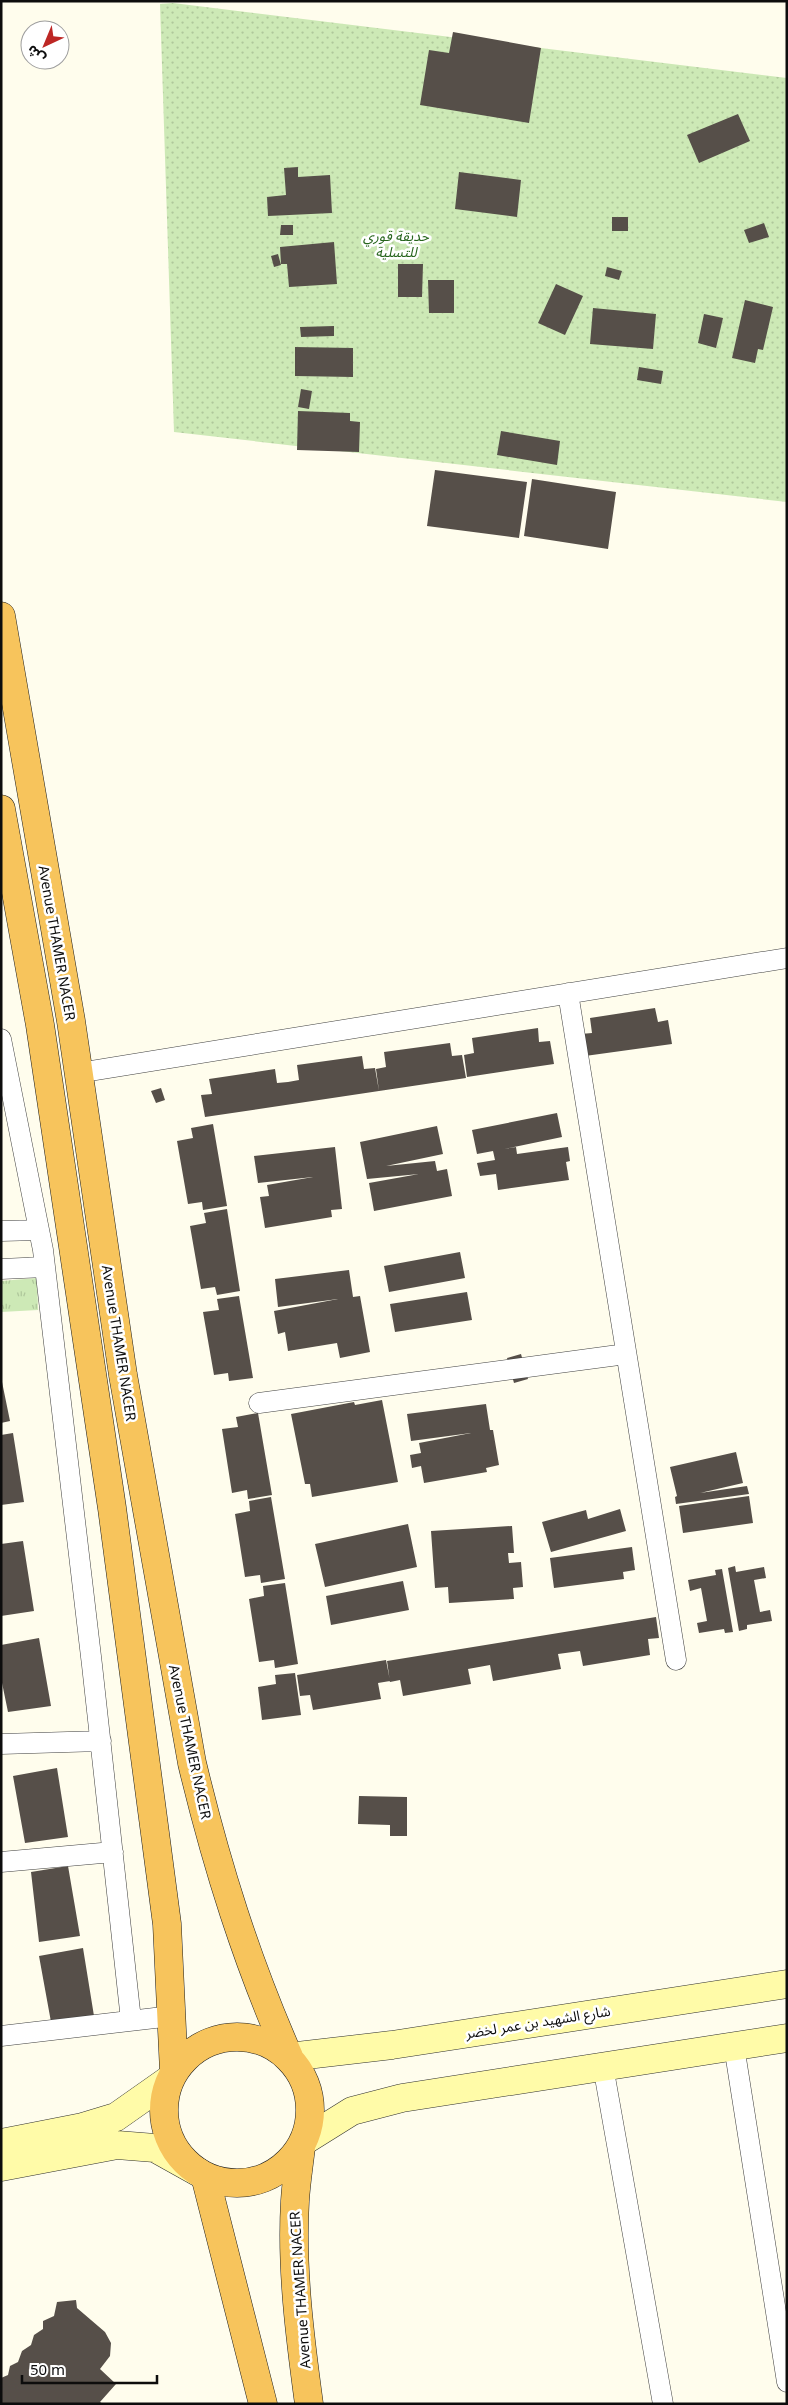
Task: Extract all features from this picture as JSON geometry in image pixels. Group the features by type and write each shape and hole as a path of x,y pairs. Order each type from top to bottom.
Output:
{"highway":[{"name":"Avenue THAMER NACER","path":"1,616 78,1072 123,1375 192,1762 211,1839 239,1933 258,1988 289,2057"},
{"path":"1,809 40,1025 112,1508 166,1924 172,2016 172,2076"},
{"path":"228,2036 250,2037 271,2044 289,2057 303,2076 310,2100 310,2121 302,2144 287,2164 269,2177 248,2183 226,2182 202,2174 185,2161 174,2147 167,2131 164,2113 165,2096 172,2076 188,2055 206,2043 228,2036"},
{"name":"Avenue THAMER NACER","path":"302,2144 295,2202 296,2261 301,2343 309,2404"},
{"path":"202,2174 264,2404"}],"main road":[{"name":"شارع الشهيد بن عمر لخضر","path":"289,2057 392,2045 787,1984"},
{"path":"302,2144 352,2111 402,2098 787,2038"},
{"path":"1,2143 83,2127 116,2117 172,2076"},
{"path":"1,2167 117,2145 155,2148 202,2174"}],"street":[{"path":"78,1072 787,958"},
{"path":"568,993 676,1660"},
{"path":"1,1039 45,1267 101,1741 131,2020"},
{"path":"1,1231 39,1230"},
{"path":"1,1269 45,1267"},
{"path":"259,1402 626,1354"},
{"path":"1,1744 101,1741"},
{"path":"1,1862 113,1852"},
{"path":"1,2036 172,2016"},
{"path":"734,2046 787,2382"},
{"path":"604,2066 663,2404"}],"green space":[{"name":"حديقة قوري للتسلية","path":"173,3 787,78 787,502 174,432 160,4"},
{"path":"37,1278 38,1310 1,1312 1,1281"}],"building":[{"path":"453,32 541,48 529,123 420,105 429,50 449,53"},
{"path":"738,114 750,141 699,163 687,135"},
{"path":"298,167 298,177 330,175 332,213 268,216 267,197 286,195 284,168"},
{"path":"459,172 521,180 517,217 455,209"},
{"path":"612,217 628,217 628,231 612,231"},
{"path":"764,223 769,237 749,243 744,230"},
{"path":"281,225 293,225 293,235 280,235"},
{"path":"334,242 337,284 289,287 287,264 281,264 280,247"},
{"path":"278,254 281,265 274,267 271,256"},
{"path":"398,264 423,264 422,297 398,297"},
{"path":"607,267 622,271 619,280 605,276"},
{"path":"428,280 454,280 454,313 429,313"},
{"path":"556,284 583,296 565,335 538,323"},
{"path":"745,300 773,307 763,350 758,349 755,363 732,358"},
{"path":"593,308 656,314 653,349 590,344"},
{"path":"704,314 723,318 716,348 698,343"},
{"path":"334,326 334,336 301,337 300,327"},
{"path":"295,347 353,348 353,377 295,376"},
{"path":"639,367 663,371 661,384 637,380"},
{"path":"301,389 312,391 309,409 298,407"},
{"path":"298,411 350,413 350,421 360,422 359,452 297,450"},
{"path":"501,431 560,441 557,465 497,455"},
{"path":"435,470 527,482 519,538 427,526"},
{"path":"532,479 616,492 608,549 524,536"},
{"path":"655,1008 658,1022 668,1020 672,1044 585,1056 581,1034 592,1033 590,1018"},
{"path":"538,1028 539,1042 550,1041 554,1064 467,1077 464,1055 474,1053 472,1038"},
{"path":"450,1043 452,1056 462,1055 466,1078 379,1091 376,1069 386,1067 384,1052"},
{"path":"362,1056 364,1069 375,1068 379,1091 205,1117 201,1095 212,1094 209,1079 275,1069 277,1083 288,1082 299,1080 297,1065"},
{"path":"161,1088 165,1100 156,1103 151,1091"},
{"path":"557,1113 562,1137 504,1149 516,1147 517,1154 568,1147 570,1161 566,1162 569,1180 498,1190 496,1174 480,1176 477,1163 495,1160 493,1151 477,1154 472,1130"},
{"path":"213,1124 227,1206 203,1210 202,1202 188,1204 177,1141 193,1138 191,1128"},
{"path":"437,1126 443,1154 386,1166 435,1161 437,1171 447,1169 452,1196 374,1211 369,1183 419,1174 367,1179 360,1142"},
{"path":"335,1147 342,1209 331,1210 332,1217 265,1228 260,1197 269,1196 267,1185 313,1177 258,1183 254,1156"},
{"path":"227,1209 240,1291 217,1295 215,1287 201,1289 190,1226 206,1223 204,1213"},
{"path":"460,1252 465,1278 389,1292 384,1266"},
{"path":"349,1270 353,1297 360,1296 370,1352 340,1358 337,1343 288,1351 285,1332 278,1334 274,1311 338,1299 278,1307 275,1279"},
{"path":"467,1292 472,1320 395,1332 390,1304"},
{"path":"239,1296 253,1378 229,1381 228,1373 214,1375 203,1312 219,1310 217,1299"},
{"path":"521,1354 528,1379 514,1383 507,1358"},
{"path":"1,1377 10,1421 1,1423"},
{"path":"382,1400 398,1482 312,1497 310,1484 305,1484 291,1414 354,1402 355,1405"},
{"path":"486,1404 490,1430 493,1430 499,1465 486,1468 487,1472 424,1483 421,1466 412,1468 410,1455 421,1453 419,1443 471,1433 411,1441 407,1414"},
{"path":"258,1413 272,1495 248,1499 247,1490 232,1493 222,1429 238,1427 236,1417"},
{"path":"13,1433 24,1502 1,1505 1,1435"},
{"path":"736,1452 743,1483 700,1493 747,1486 749,1494 676,1504 675,1497 677,1496 670,1467"},
{"path":"749,1496 753,1523 683,1533 679,1506"},
{"path":"271,1497 285,1579 261,1583 260,1575 245,1577 235,1514 250,1511 249,1501"},
{"path":"620,1509 626,1531 551,1552 542,1522 586,1510 588,1519"},
{"path":"408,1524 417,1567 325,1587 315,1544"},
{"path":"512,1526 514,1553 508,1553 509,1563 521,1562 523,1587 513,1588 514,1599 449,1603 448,1587 435,1588 431,1531"},
{"path":"23,1541 34,1611 1,1616 1,1544"},
{"path":"632,1547 635,1570 623,1572 624,1579 554,1588 550,1558"},
{"path":"735,1566 736,1572 764,1567 766,1578 754,1580 760,1612 770,1610 772,1621 747,1625 747,1629 739,1631 728,1568"},
{"path":"722,1569 733,1632 725,1633 724,1629 699,1633 697,1623 707,1621 701,1588 690,1591 688,1580 716,1575 715,1570"},
{"path":"403,1581 409,1610 331,1625 326,1596"},
{"path":"285,1583 298,1664 275,1668 274,1660 259,1662 249,1599 264,1596 263,1586"},
{"path":"656,1617 659,1638 648,1639 650,1655 583,1666 580,1651 558,1654 561,1669 493,1681 490,1665 468,1669 471,1684 403,1696 400,1680 390,1682 387,1661"},
{"path":"39,1638 51,1706 8,1712 1,1678 1,1645"},
{"path":"386,1660 390,1681 378,1683 381,1699 313,1710 310,1695 300,1696 297,1675"},
{"path":"295,1673 301,1715 262,1720 258,1687 276,1684 275,1675"},
{"path":"57,1768 68,1837 25,1843 13,1776"},
{"path":"359,1796 407,1797 407,1836 390,1836 390,1825 358,1824"},
{"path":"68,1866 80,1936 39,1942 31,1872"},
{"path":"83,1948 94,2016 51,2022 39,1956"},
{"path":"76,2300 77,2308 105,2332 111,2343 110,2356 100,2369 116,2384 100,2402 103,2404 1,2404 1,2378 8,2375 10,2366 18,2362 22,2351 31,2345 34,2335 43,2329 43,2321 54,2316 57,2302"}]}
